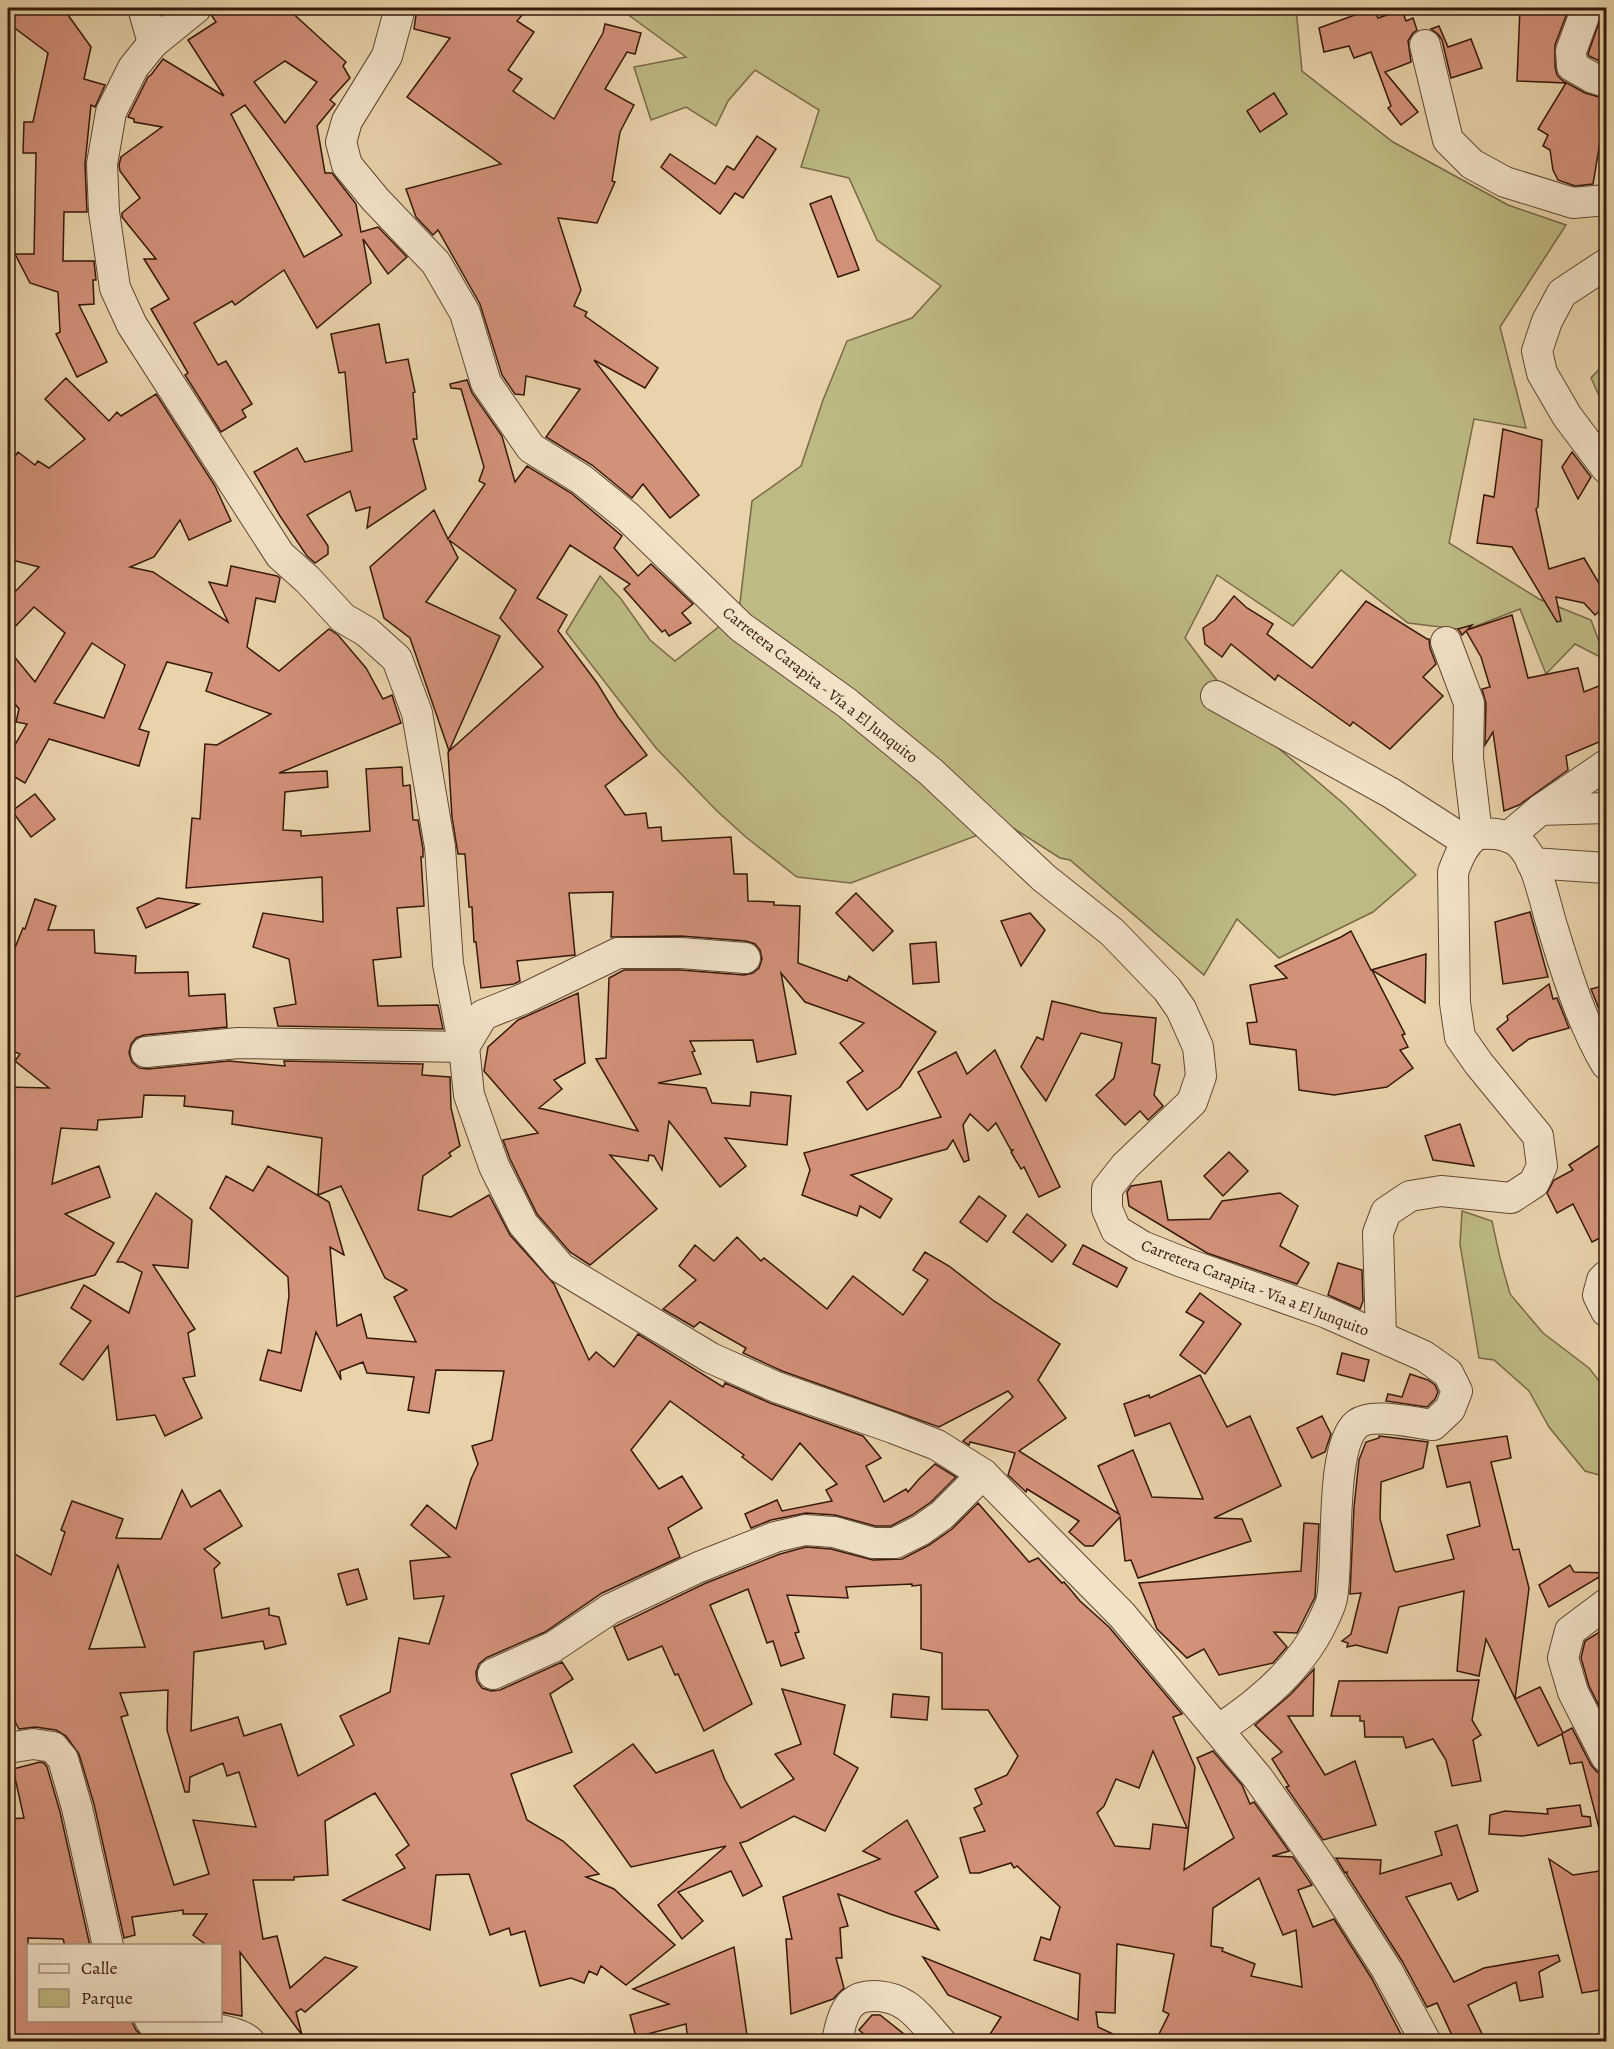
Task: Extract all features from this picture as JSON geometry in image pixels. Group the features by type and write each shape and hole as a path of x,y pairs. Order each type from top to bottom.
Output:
{"street":[{"path":"143,8 153,43"},
{"path":"196,8 153,43 133,68 111,112 102,164 104,212 115,288 132,325 280,555 308,580 342,618 367,632 397,659 417,713 440,847 448,964 464,1047 469,1095 494,1166 523,1224 561,1269 711,1358 776,1387 937,1445 983,1474 1122,1615 1258,1778 1319,1864 1387,1970 1426,2042"},
{"name":"Carretera Carapita - Vía a El Junquito","path":"400,8 387,56 347,120 341,142 347,165 375,199 436,263 465,313 486,383 531,448 581,478 628,517 741,627 847,703 931,772 1044,878 1112,932 1167,990 1181,1009 1198,1047 1202,1076 1192,1102 1125,1166 1107,1189 1107,1209 1116,1230 1142,1246 1182,1263 1327,1314 1424,1356 1448,1373 1457,1391 1450,1409 1433,1425 1376,1418 1358,1423 1348,1437 1340,1465 1332,1599 1317,1633 1298,1662 1272,1688 1244,1713 1218,1730"},
{"path":"1587,8 1571,51 1572,66 1593,78 1606,82"},
{"path":"1425,45 1448,140 1472,164 1505,182 1574,203 1606,200"},
{"path":"1606,264 1562,293 1547,321 1537,351 1542,373 1552,390 1606,468"},
{"path":"1446,642 1469,703 1468,758 1472,838"},
{"path":"1216,696 1472,838 1492,833 1508,837 1519,843 1532,863 1589,1032 1606,1064"},
{"path":"1508,837 1540,810 1606,765"},
{"path":"1540,810 1606,808"},
{"name":"Carretera Carapita - Vía a El Junquito","path":"1380,1336 1378,1233 1386,1212 1410,1196 1441,1191 1511,1198 1534,1183 1542,1166 1538,1136 1460,1037 1455,1004 1453,872 1459,855 1472,838"},
{"path":"1532,863 1606,868"},
{"path":"464,1047 483,1015 523,999 618,953 681,952 745,958"},
{"path":"146,1052 238,1043 464,1047"},
{"path":"1606,1276 1602,1280 1598,1295 1606,1311"},
{"path":"493,1674 553,1647 610,1609 699,1567 775,1537 805,1530 834,1532 873,1544 895,1543 921,1530 942,1515 983,1474"},
{"path":"1606,1604 1570,1631 1563,1658 1573,1692 1606,1757"},
{"path":"8,1748 33,1744 53,1747 63,1758 77,1808 107,1944"},
{"path":"837,2042 845,2013 853,2002 869,1996 888,1997 906,2005 941,2042"},
{"path":"152,2022 153,2024 178,2024 225,2031 246,2037 250,2042"}],"green space":[{"path":"619,8 1296,8 1302,71 1393,142 1508,205 1566,225 1500,327 1526,428 1474,419 1449,543 1539,599 1591,620 1606,660 1575,644 1546,674 1520,609 1466,630 1408,623 1341,570 1293,626 1217,575 1185,638 1250,724 1344,804 1416,875 1373,912 1279,958 1237,919 1204,975 1070,860 1060,858 1007,824 851,883 797,877 717,811 656,748 566,632 600,576 621,599 650,640 675,661 739,611 752,501 801,466 823,400 847,341 912,318 941,286 877,240 849,178 801,167 819,110 755,70 728,101 716,126 686,107 651,120 634,67 686,57"},
{"path":"1606,362 1606,411 1591,378"},
{"path":"1462,1211 1492,1221 1510,1294 1543,1333 1589,1368 1606,1390 1606,1477 1585,1471 1549,1427 1529,1391 1494,1360 1479,1358 1460,1244"}],"building":[{"path":"20,8 26,8 35,14 45,8 63,8 91,47 84,79 105,85 95,107 91,105 85,164 87,212 64,212 63,261 94,261 96,280 93,280 94,304 79,305 107,362 77,377 56,334 60,332 58,292 30,283 15,254 34,254 36,153 23,153 24,122 33,122 48,53 8,23"},
{"path":"225,8 287,8 346,62 343,66 350,78 330,100 335,104 317,126 325,173 332,173 356,204 361,232 378,227 407,257 388,274 363,239 371,283 317,328 284,270 235,305 232,301 194,323 218,365 226,361 252,404 242,410 246,417 221,432 185,375 188,373 151,309 169,299 144,259 156,259 122,217 122,213 140,198 120,171 119,165 121,157 162,127 134,122 134,119 128,117 148,77 163,59 224,96 188,40 216,22 212,16","holes":["285,61 317,82 285,123 254,82","245,105 342,235 304,257 231,114"]},
{"path":"417,8 528,8 517,21 534,32 508,70 522,79 513,91 554,119 603,33 605,24 641,33 635,54 627,52 605,89 634,105 620,132 612,181 615,182 597,223 558,218 581,290 574,306 587,312 585,316 658,368 645,388 594,360 699,495 670,518 643,484 632,498 592,465 546,437 580,389 526,376 524,395 515,394 502,375 480,304 438,230 433,235 416,217 406,189 501,164 407,97 450,38 414,29"},
{"path":"1374,8 1378,18 1402,10 1406,21 1413,18 1417,30 1408,41 1411,62 1385,72 1418,112 1401,125 1388,108 1391,106 1371,52 1354,58 1349,46 1324,52 1319,28"},
{"path":"1520,8 1569,8 1555,45 1557,75 1563,81 1585,93 1606,99 1606,157 1600,142 1593,184 1575,186 1558,180 1553,170 1550,150 1543,146 1548,135 1538,129 1566,83 1517,81"},
{"path":"1604,8 1606,8 1606,64 1588,54"},
{"path":"1439,26 1448,47 1471,39 1482,68 1451,78 1442,40 1431,29"},
{"path":"1274,93 1287,114 1260,132 1247,111"},
{"path":"757,136 776,149 743,198 735,193 720,214 661,167 670,154 715,184 727,166 734,170"},
{"path":"831,196 859,270 838,277 810,204"},
{"path":"379,324 386,363 408,359 415,392 413,393 417,439 413,439 426,489 367,528 370,507 356,511 350,491 307,515 328,546 328,554 315,563 307,556 280,516 254,472 297,448 305,462 352,451 345,372 339,373 331,334"},
{"path":"66,378 109,421 117,412 121,416 156,394 215,486 231,521 189,540 180,520 154,557 130,567 153,572 228,622 209,582 227,586 231,566 277,576 280,578 275,602 256,598 247,647 279,671 329,629 338,635 366,668 383,699 392,695 401,723 279,773 327,771 328,787 285,792 283,830 301,831 301,836 370,831 366,769 402,767 403,786 410,785 413,820 418,820 423,849 423,857 421,857 424,906 397,908 401,957 373,960 378,1006 438,1005 443,1029 278,1026 274,1008 296,1004 289,959 253,947 263,913 323,922 322,877 186,888 192,818 200,819 205,744 217,745 271,714 206,691 212,673 167,662 139,729 149,732 139,766 49,739 25,783 8,773 8,757 27,724 16,722 19,709 8,695 8,649 35,682 65,633 34,607 8,634 8,599 39,567 8,559 8,539 13,518 8,514 8,466 18,452 35,465 38,461 49,468 85,439 45,399","holes":["92,643 125,665 104,718 54,703"]},
{"path":"467,380 472,393 502,436 515,482 527,466 571,493 622,536 614,548 638,576 651,564 693,604 682,613 691,623 669,636 665,630 662,632 624,589 630,584 570,545 537,598 567,615 558,631 647,755 605,786 625,815 646,813 648,828 661,827 662,841 731,837 734,874 747,874 748,901 800,906 798,963 847,981 849,976 936,1032 900,1087 867,1110 847,1082 863,1071 840,1043 864,1023 805,1002 781,973 796,1054 757,1062 753,1040 690,1041 701,1074 658,1083 706,1088 712,1103 750,1106 751,1092 791,1096 787,1145 725,1138 746,1166 720,1187 669,1121 662,1170 654,1156 649,1155 648,1161 610,1155 657,1209 590,1265 570,1252 537,1214 510,1159 503,1140 538,1133 484,1071 488,1047 518,1020 578,993 585,1063 554,1080 562,1089 539,1108 638,1131 596,1059 606,1058 609,978 624,970 680,970 744,975 753,973 759,968 762,959 760,950 755,944 746,941 681,936 611,937 613,892 569,893 575,955 517,961 520,981 514,984 481,988 476,942 474,942 472,907 469,907 465,854 458,854 452,817 448,752 543,667 500,618 516,590 449,540 458,558 426,602 500,636 449,751 410,638 384,618 370,567 434,510 448,539 485,484 479,481 484,467 461,389 451,388 450,384"},
{"path":"1503,429 1542,440 1538,507 1536,509 1549,569 1584,558 1606,595 1606,606 1595,615 1584,603 1556,597 1561,621 1557,622 1512,547 1477,543 1484,495 1494,497"},
{"path":"1572,452 1591,477 1578,499 1562,467"},
{"path":"1234,596 1247,608 1273,624 1267,634 1312,668 1366,601 1429,639 1436,664 1423,677 1443,696 1390,749 1353,722 1350,726 1278,675 1275,680 1231,644 1222,657 1205,644 1203,628 1215,620"},
{"path":"1512,615 1528,678 1578,668 1584,692 1606,683 1606,739 1566,756 1568,770 1519,805 1504,811 1493,732 1485,745 1486,703 1482,689 1490,687 1481,657 1466,631 1462,635 1458,629 1472,625 1467,630"},
{"path":"35,794 55,819 31,837 12,811"},
{"path":"856,893 893,931 873,951 836,913"},
{"path":"158,898 199,904 146,928 137,908"},
{"path":"35,899 56,906 48,930 94,930 95,953 136,956 135,973 188,972 189,996 225,994 227,1027 144,1035 136,1038 131,1044 129,1053 132,1062 139,1068 229,1061 285,1066 284,1061 423,1064 422,1075 450,1077 451,1108 460,1146 449,1153 451,1156 423,1176 418,1210 451,1217 489,1195 510,1235 554,1284 589,1360 596,1352 614,1367 638,1334 723,1387 725,1383 770,1403 863,1436 881,1458 866,1466 884,1502 906,1489 908,1492 935,1464 956,1477 931,1502 891,1526 875,1526 835,1515 806,1513 771,1520 751,1528 745,1514 777,1500 782,1511 832,1501 826,1490 837,1484 800,1443 772,1480 742,1457 744,1455 670,1401 631,1450 659,1489 682,1476 702,1508 668,1528 680,1557 602,1593 545,1632 486,1658 479,1664 476,1672 477,1681 482,1688 491,1691 500,1690 562,1662 573,1679 550,1694 572,1752 511,1774 527,1820 563,1841 599,1874 586,1877 614,1889 675,1945 626,1985 601,1966 597,1975 589,1971 584,1983 571,1978 540,1986 525,1931 511,1935 509,1928 490,1935 469,1874 436,1875 430,1930 343,1900 405,1868 396,1855 409,1845 375,1793 325,1821 328,1875 294,1877 294,1880 253,1880 263,1939 277,1936 290,1988 325,1957 357,1967 305,2012 301,2009 296,2012 302,2035 240,1952 242,2016 222,2012 222,1944 205,1944 193,1935 207,1914 183,1914 183,1910 132,1917 135,1935 124,1938 94,1804 79,1754 66,1736 56,1730 35,1727 19,1729 8,1709 8,1550 51,1575 65,1532 61,1530 72,1501 123,1519 116,1538 161,1539 182,1490 191,1507 220,1490 242,1526 204,1549 220,1563 214,1569 222,1618 269,1608 269,1615 279,1617 286,1644 265,1649 263,1641 194,1652 191,1731 238,1717 244,1736 281,1724 298,1776 354,1745 340,1716 390,1692 399,1638 429,1644 444,1596 414,1599 410,1561 450,1557 411,1525 427,1505 456,1529 471,1479 478,1464 472,1446 492,1440 504,1371 436,1370 429,1413 408,1410 414,1377 367,1373 363,1362 340,1371 341,1380 316,1332 301,1391 260,1380 268,1350 281,1353 289,1296 288,1277 210,1208 226,1176 253,1191 268,1166 329,1202 344,1255 330,1247 337,1326 361,1314 367,1338 416,1342 394,1297 407,1290 385,1278 341,1186 318,1195 322,1138 232,1124 233,1111 184,1106 185,1096 144,1095 142,1117 98,1120 97,1130 61,1128 52,1184 99,1166 110,1197 65,1214 114,1243 95,1275 8,1299 8,1087 49,1088 15,1061 20,1054 8,1049 8,965 23,928 25,929","holes":["118,1565 145,1647 89,1649","168,1690 167,1730 185,1792 189,1792 190,1777 223,1763 227,1776 239,1772 256,1827 193,1820 209,1874 174,1885 121,1717 128,1715 120,1693"]},
{"path":"1530,912 1548,977 1503,984 1495,922"},
{"path":"1030,913 1045,930 1021,966 1001,921"},
{"path":"1351,931 1371,970 1426,954 1425,1003 1372,970 1405,1034 1402,1035 1408,1047 1400,1050 1413,1068 1387,1087 1334,1095 1299,1090 1296,1050 1250,1044 1247,1023 1257,1022 1250,985 1287,978 1275,966"},
{"path":"936,942 939,982 913,984 910,944"},
{"path":"1549,984 1553,999 1557,998 1569,1028 1529,1039 1513,1051 1497,1029 1508,1020 1507,1016"},
{"path":"1606,985 1606,1018 1603,1019 1591,989"},
{"path":"1052,1001 1102,1013 1156,1018 1152,1063 1160,1065 1154,1095 1163,1106 1148,1120 1140,1111 1125,1125 1096,1095 1114,1078 1122,1043 1081,1033 1046,1101 1021,1067 1037,1037 1043,1040"},
{"path":"995,1050 1060,1187 1039,1197 1024,1167 1021,1169 1011,1152 1013,1150 996,1123 988,1131 970,1114 963,1125 969,1160 964,1162 953,1140 947,1149 851,1175 892,1199 880,1218 860,1206 857,1216 802,1195 810,1170 804,1153 941,1117 918,1072 956,1052 967,1074"},
{"path":"1460,1124 1474,1166 1433,1160 1425,1136"},
{"path":"1606,1141 1606,1235 1592,1242 1573,1204 1557,1213 1547,1193 1554,1180 1573,1170 1569,1165"},
{"path":"1229,1152 1248,1171 1223,1196 1204,1176"},
{"path":"1161,1181 1168,1220 1210,1219 1222,1201 1280,1193 1298,1206 1280,1246 1309,1263 1297,1284 1207,1253 1129,1206 1127,1192 1131,1186"},
{"path":"156,1193 192,1220 188,1268 153,1265 195,1329 188,1333 195,1376 183,1378 202,1418 165,1436 155,1415 117,1420 108,1346 83,1380 60,1364 91,1321 71,1308 84,1285 129,1313 142,1272 123,1262 117,1262"},
{"path":"979,1196 1006,1216 987,1242 960,1222"},
{"path":"1027,1214 1066,1245 1052,1262 1013,1232"},
{"path":"737,1237 761,1261 764,1258 827,1309 853,1276 903,1315 928,1280 913,1270 925,1252 949,1266 994,1301 1060,1344 1038,1380 1066,1418 1019,1451 1119,1514 1098,1466 1133,1450 1152,1497 1203,1499 1170,1423 1135,1436 1124,1404 1149,1395 1150,1398 1200,1375 1227,1427 1250,1416 1281,1486 1214,1518 1242,1519 1251,1541 1138,1578 1131,1560 1125,1561 1120,1517 1093,1546 1085,1546 1069,1532 1079,1521 1027,1489 1026,1492 1008,1475 1015,1453 970,1442 969,1445 963,1441 1013,1397 1008,1391 939,1427 782,1371 743,1353 746,1348 700,1322 694,1327 663,1309 696,1280 679,1266 695,1245 714,1261"},
{"path":"1083,1245 1127,1268 1117,1287 1073,1264"},
{"path":"1338,1263 1362,1270 1363,1301 1360,1309 1328,1295"},
{"path":"1200,1293 1241,1324 1205,1374 1180,1355 1204,1322 1186,1312"},
{"path":"1342,1353 1369,1360 1364,1381 1337,1374"},
{"path":"1410,1374 1435,1385 1438,1392 1427,1407 1386,1401 1388,1394 1402,1397"},
{"path":"1322,1416 1331,1434 1325,1452 1312,1458 1297,1428"},
{"path":"1379,1436 1428,1442 1423,1468 1381,1482 1380,1519 1396,1572 1454,1559 1447,1535 1480,1526 1470,1482 1447,1487 1437,1446 1507,1436 1511,1458 1491,1462 1513,1550 1519,1549 1529,1588 1515,1699 1486,1639 1479,1676 1457,1671 1464,1591 1399,1607 1387,1653 1356,1645 1347,1647 1348,1643 1342,1641 1351,1634 1361,1593 1350,1594 1354,1507 1359,1460 1366,1442 1379,1438"},
{"path":"978,1503 1029,1562 1038,1558 1109,1627 1182,1714 1173,1717 1195,1767 1184,1870 1234,1838 1197,1758 1213,1751 1242,1785 1250,1804 1254,1802 1289,1851 1272,1856 1293,1857 1312,1885 1298,1890 1313,1927 1334,1919 1372,1979 1405,2042 1155,2042 1169,2014 1163,2011 1174,1954 1117,1944 1115,2013 1096,2012 1098,2027 1130,2042 985,2042 1001,2017 948,1995 923,1957 1078,2020 1080,1974 1034,1960 1041,1937 1050,1940 1060,1907 1017,1866 1014,1868 1011,1863 979,1873 970,1873 960,1838 985,1831 974,1808 982,1804 975,1789 1007,1775 1018,1756 988,1710 942,1709 942,1653 921,1649 921,1585 846,1587 848,1598 787,1595 799,1632 795,1633 804,1658 781,1666 773,1641 767,1643 748,1589 710,1605 752,1704 704,1731 678,1674 675,1675 662,1646 628,1660 614,1627 706,1583 780,1554 806,1547 831,1549 873,1560 902,1559 929,1545 952,1529","holes":["1153,1751 1187,1828 1153,1824 1150,1849 1115,1846 1097,1813 1104,1806 1116,1779 1139,1788","1259,1878 1283,1935 1296,1930 1302,1987 1251,1976 1255,1964 1222,1951 1223,1948 1211,1946 1213,1908"]},
{"path":"1304,1523 1319,1524 1315,1597 1297,1633 1274,1632 1287,1647 1273,1663 1219,1675 1204,1649 1187,1658 1157,1629 1139,1583 1301,1571"},
{"path":"1570,1565 1574,1572 1606,1573 1549,1607 1539,1585"},
{"path":"358,1569 367,1599 347,1605 338,1574"},
{"path":"1606,1628 1606,1720 1589,1686 1581,1658 1585,1641"},
{"path":"1314,1669 1313,1716 1288,1716 1325,1775 1355,1761 1376,1825 1323,1840 1286,1787 1289,1786 1272,1759 1282,1752 1255,1725 1291,1694"},
{"path":"1479,1680 1472,1720 1481,1735 1473,1740 1481,1781 1452,1786 1446,1760 1433,1739 1406,1748 1403,1737 1365,1737 1364,1721 1360,1721 1360,1716 1331,1716 1339,1681"},
{"path":"1540,1687 1563,1733 1572,1728 1591,1765 1597,1772 1606,1774 1606,1827 1599,1828 1582,1762 1570,1764 1562,1734 1538,1746 1515,1699"},
{"path":"782,1689 845,1705 834,1754 858,1768 825,1831 794,1816 740,1843 762,1886 743,1896 731,1871 678,1892 703,1921 682,1939 658,1905 726,1846 631,1867 574,1786 633,1744 656,1773 713,1750 725,1780 741,1808 794,1779 775,1754 801,1744"},
{"path":"893,1694 929,1697 927,1720 891,1717"},
{"path":"40,1762 47,1767 60,1812 90,1944 64,1944 63,1939 28,1938 27,2022 132,2022 145,2039 164,2042 8,2042 8,1819 24,1818 13,1769"},
{"path":"1580,1805 1582,1816 1590,1817 1591,1826 1522,1836 1489,1834 1490,1815 1505,1811 1548,1814 1547,1809"},
{"path":"907,1820 938,1877 915,1892 939,1930 838,1894 848,1926 840,1928 842,1958 836,1958 844,1988 833,1999 791,2014 786,1939 792,1939 783,1897 880,1859 863,1851"},
{"path":"1457,1825 1478,1891 1458,1900 1451,1883 1406,1897 1454,1982 1484,1968 1558,1955 1560,1961 1539,1972 1543,1997 1520,2001 1516,1982 1468,2005 1486,2042 1455,2042 1437,2003 1427,2007 1402,1961 1336,1858 1381,1860 1380,1874 1442,1855 1435,1832"},
{"path":"1549,1859 1573,1875 1606,1870 1606,1989 1582,1993"},
{"path":"734,1947 748,2042 688,2042 686,2024 636,2037 630,2015 669,2004 633,1989"},
{"path":"872,2015 880,2015 914,2042 873,2042 859,2030"}]}
